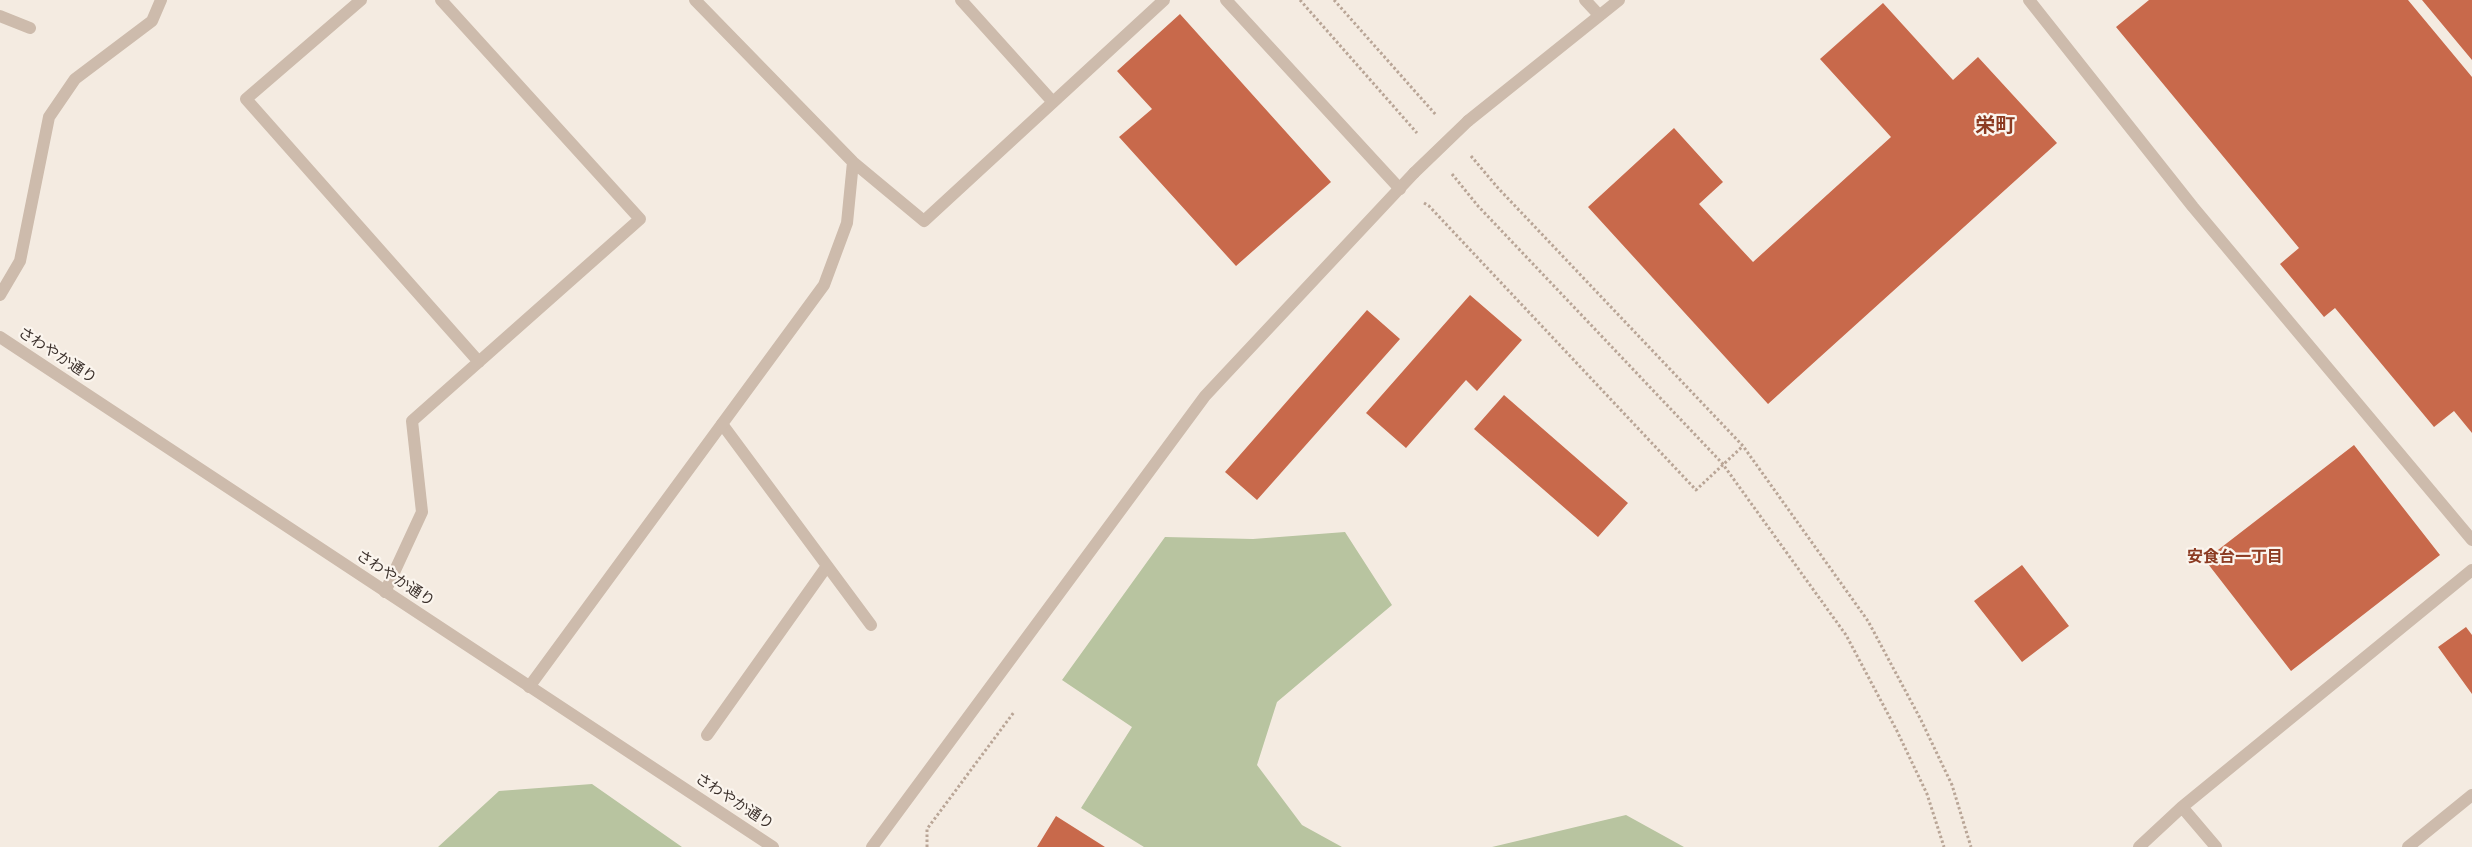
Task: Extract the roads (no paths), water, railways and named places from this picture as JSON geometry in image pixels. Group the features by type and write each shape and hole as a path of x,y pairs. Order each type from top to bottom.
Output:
{"street":[{"path":"0,295 20,261 49,117 75,79 152,21 161,0"},
{"path":"361,0 246,99 478,362"},
{"path":"385,592 422,512 412,421 640,219 441,0"},
{"path":"695,0 853,162 924,221 1052,100 1164,0"},
{"path":"961,0 1052,100"},
{"path":"1226,0 1400,188"},
{"path":"1586,0 1599,15"},
{"path":"872,847 1205,396 1400,188 1468,121 1619,0"},
{"path":"2029,0 2193,207 2472,540"},
{"path":"0,16 30,28"},
{"path":"529,687 824,285 846,223 853,162"},
{"name":"さわやか通り","path":"0,337 773,847"},
{"path":"722,424 870,625"},
{"path":"707,734 827,566"},
{"path":"2138,847 2182,807 2472,570"},
{"path":"2408,847 2472,795"},
{"path":"2182,807 2216,847"}],"district":[{"name":"栄町","path":"1995,127"},
{"name":"安食台一丁目","path":"2235,558"}]}
